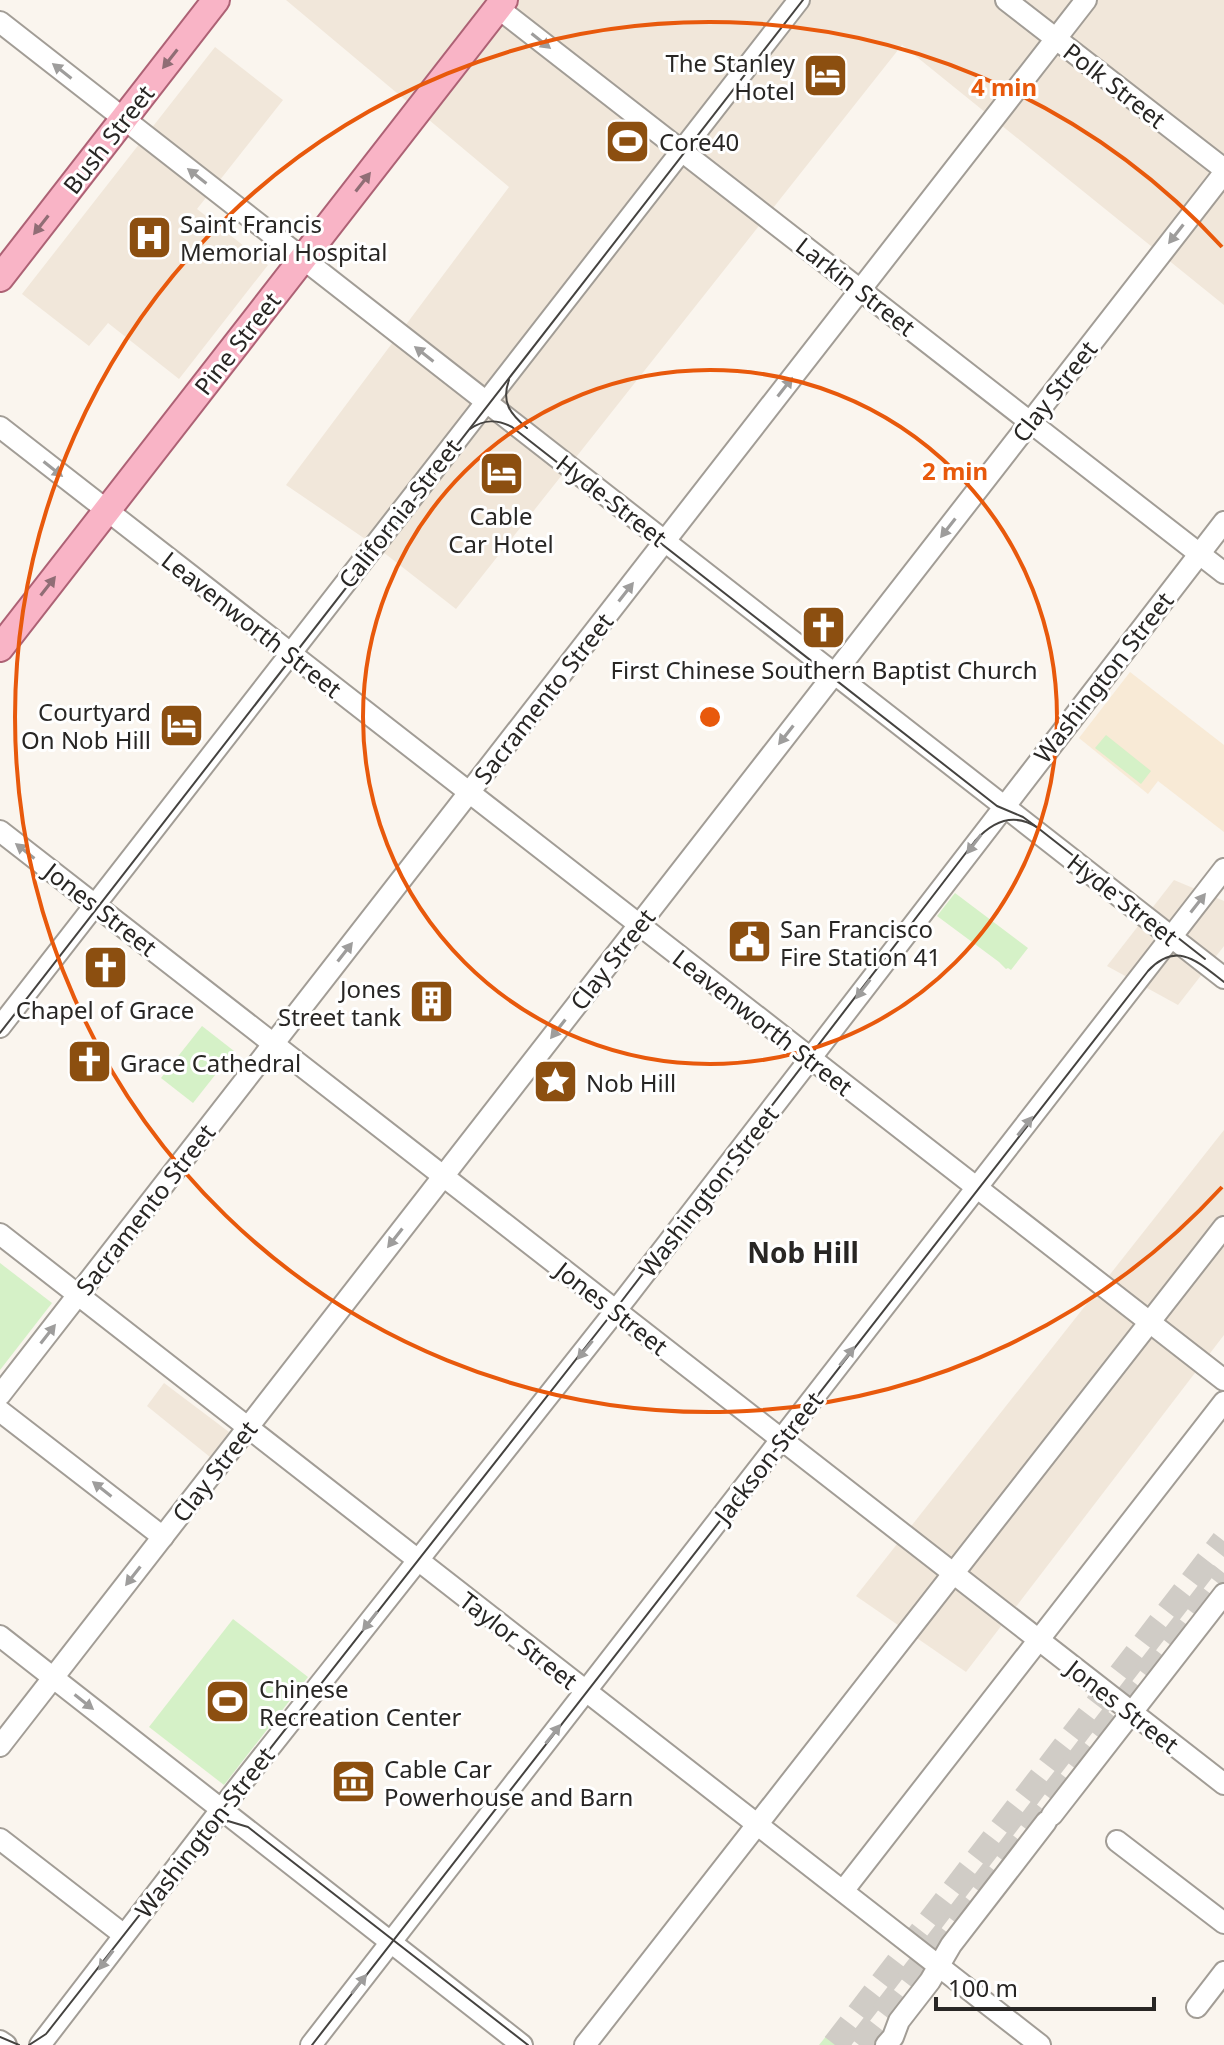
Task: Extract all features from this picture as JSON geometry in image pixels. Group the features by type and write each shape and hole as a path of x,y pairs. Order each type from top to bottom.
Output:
{"main road":[{"name":"Bush Street","path":"0,278 216,0"},
{"name":"Pine Street","path":"1,643 303,259 497,3"}],"street":[{"name":"California Street","path":"0,1027 799,0"},
{"name":"Polk Street","path":"1006,0 1224,171"},
{"name":"Sacramento Street","path":"0,1395 1086,0"},
{"name":"Larkin Street","path":"497,3 1224,573"},
{"name":"Hyde Street","path":"0,22 1224,978"},
{"name":"Clay Street","path":"0,1746 1224,171"},
{"name":"Leavenworth Street","path":"0,427 1224,1380"},
{"name":"Washington Street","path":"40,2045 222,1809 616,1311 1224,522"},
{"name":"Jones Street","path":"0,831 1224,1784"},
{"name":"Jackson Street","path":"311,2045 1224,869"},
{"path":"585,2045 1224,1227"},
{"name":"Taylor Street","path":"0,1234 1040,2045"},
{"path":"843,1891 1224,1402"},
{"path":"0,1411 163,1537"},
{"path":"886,2045 938,1966 1224,1594"},
{"path":"0,1636 522,2045"},
{"path":"0,1839 124,1935"},
{"path":"1117,1841 1224,1923"},
{"path":"1197,2007 1224,1972"},
{"path":"0,2041 6,2045"}],"shaded area":[{"path":"286,0 1224,0 1224,305 902,45 456,609 374,545 286,485 509,187"},
{"name":"Saint Francis Memorial Hospital","path":"215,47 283,100 197,209 268,265 179,379 108,323 89,346 22,294"},
{"path":"1130,672 1224,745 1224,832 1158,781 1148,794 1079,738"},
{"path":"1174,880 1224,901 1224,946 1178,1005 1107,966"},
{"path":"1224,1130 1224,1335 966,1672 856,1596"},
{"path":"164,1383 229,1432 210,1457 147,1406"}],"green space":[{"path":"1106,735 1151,771 1141,784 1095,748"},
{"path":"955,893 1028,948 1011,970 937,916"},
{"path":"202,1026 234,1051 193,1103 161,1078"},
{"path":"0,1263 52,1303 0,1370"},
{"name":"Chinese Recreation Center","path":"233,1619 308,1677 224,1785 149,1727"},
{"path":"832,2029 852,2045 819,2045"}],"tunnel":[{"path":"835,2045 1224,1541"},
{"path":"859,2045 1224,1573"}],"tram line":[{"path":"0,1033 803,0"},
{"path":"509,380 506,395 509,407 527,428"},
{"path":"470,429 491,421 512,427 997,806 1023,817 1038,828 1205,959"},
{"path":"29,2045 46,2034 621,1302 975,841 989,828 1004,821 1021,820 1038,828"},
{"path":"312,2045 1148,971 1168,957 1187,957 1224,982"},
{"path":"206,1831 228,1821 248,1827 528,2045"},
{"path":"0,2037 19,2045"}],"place":[{"name":"The Stanley Hotel","path":"826,76"},
{"name":"Core40","path":"628,141"},
{"name":"Saint Francis Memorial Hospital","path":"149,237"},
{"name":"Cable Car Hotel","path":"501,473"},
{"name":"First Chinese Southern Baptist Church","path":"824,627"},
{"name":"Courtyard On Nob Hill","path":"182,725"},
{"name":"San Francisco Fire Station 41","path":"749,942"},
{"name":"Chapel of Grace","path":"105,967"},
{"name":"Jones Street tank","path":"432,1002"},
{"name":"Grace Cathedral","path":"89,1062"},
{"name":"Nob Hill","path":"555,1082"},
{"name":"Chinese Recreation Center","path":"228,1702"},
{"name":"Cable Car Powerhouse and Barn","path":"353,1782"}],"district":[{"name":"Nob Hill","path":"803,1252"}]}
